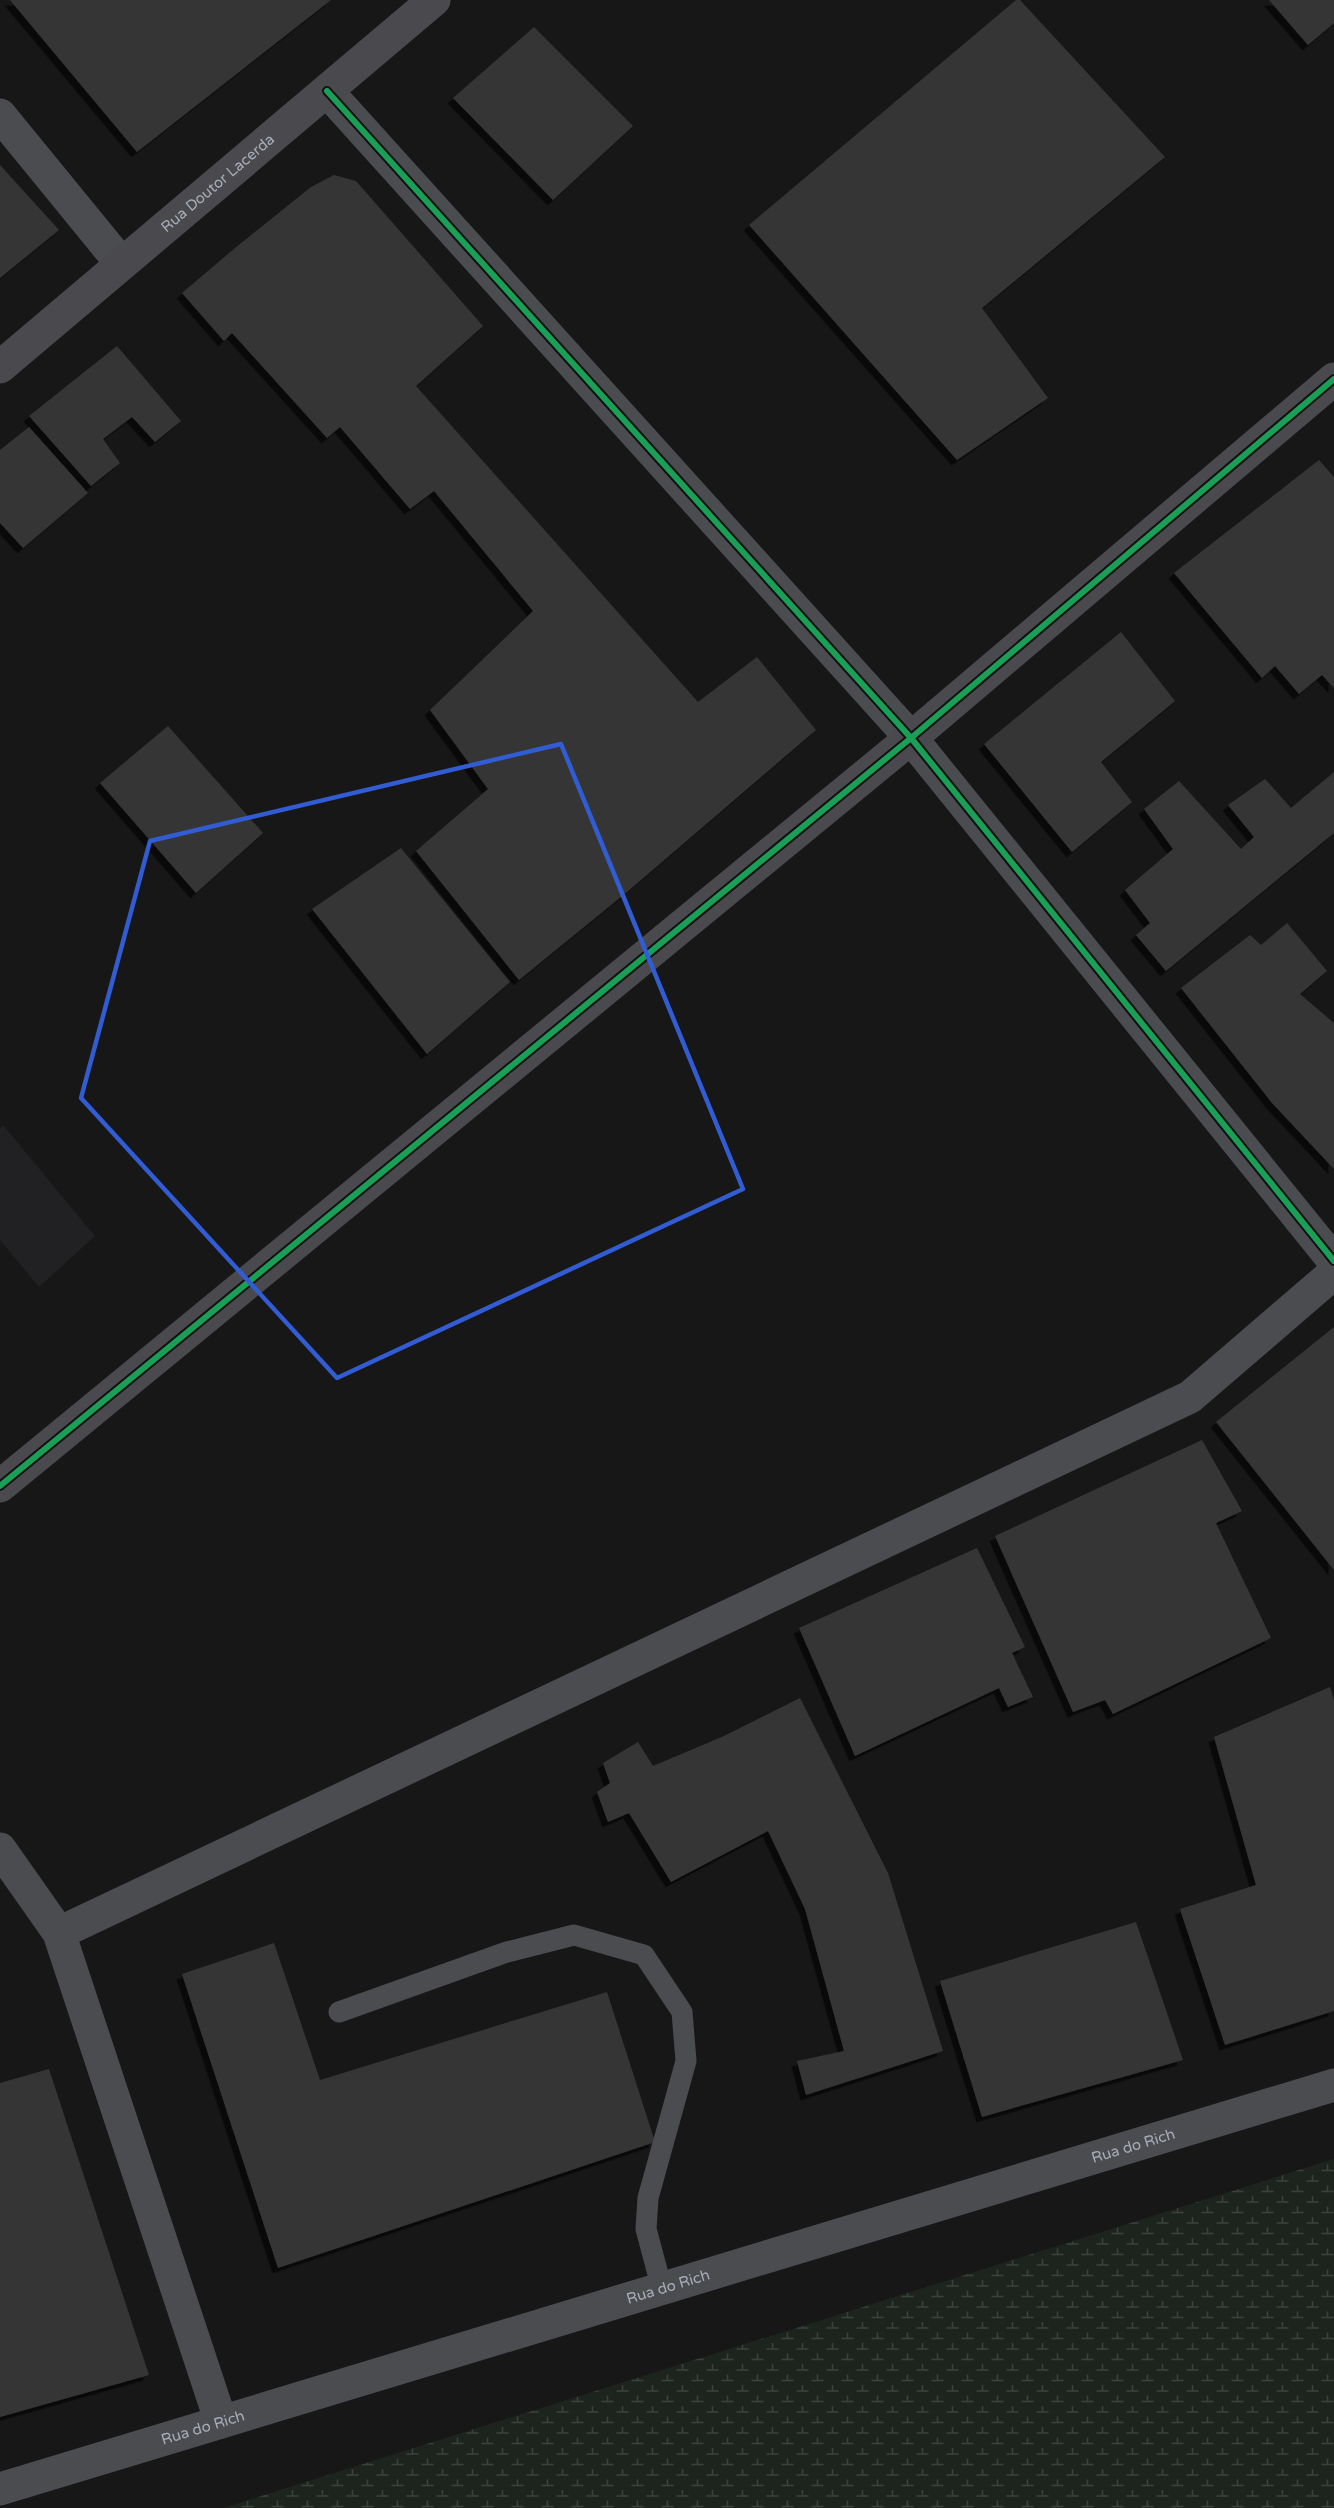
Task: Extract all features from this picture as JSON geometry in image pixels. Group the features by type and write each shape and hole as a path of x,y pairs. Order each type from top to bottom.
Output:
{"street":[{"name":"Rua Doutor Lacerda","path":"0,367 434,0"},
{"path":"327,91 911,738 1334,1261"},
{"path":"0,115 122,262"},
{"path":"0,1486 911,738 1334,379"},
{"path":"59,1933 1190,1397 1334,1273"},
{"path":"0,1849 59,1933 221,2422"},
{"name":"Rua do Rich","path":"0,2489 1334,2085"}],"lane":[{"path":"339,2012 507,1952 574,1935 644,1955 682,2012 686,2061 648,2198 646,2229 662,2289"}],"highlighted area":[{"path":"561,744 743,1189 337,1378 81,1098 150,841"}],"shaded area":[{"path":"3,1125 95,1236 39,1287 0,1240 0,1128"}],"green space":[{"path":"1334,2159 1334,2508 223,2508"}],"building":[{"path":"10,0 331,0 137,152"},
{"path":"1016,0 1020,0 1165,157 982,308 1048,398 957,460 749,225"},
{"path":"1269,0 1334,0 1334,23 1308,45"},
{"path":"534,27 633,126 553,200 453,98"},
{"path":"0,165 59,230 0,278"},
{"path":"334,175 356,181 483,326 416,386 698,702 757,657 816,730 627,892 519,980 416,851 488,789 430,710 533,611 434,491 410,509 340,427 327,438 232,333 224,341 182,293 311,187"},
{"path":"117,346 181,421 155,442 132,417 103,439 120,463 91,486 29,416"},
{"path":"29,427 88,493 23,548 0,523 0,450"},
{"path":"1319,460 1334,477 1334,688 1322,675 1299,694 1275,666 1262,678 1174,573"},
{"path":"1121,632 1175,701 1101,762 1132,802 1072,852 984,744"},
{"path":"168,726 263,833 196,893 100,783"},
{"path":"1334,772 1334,833 1166,971 1136,935 1150,923 1125,890 1173,849 1144,809 1179,781 1241,849 1254,837 1228,805 1265,779 1291,808"},
{"path":"401,848 510,982 427,1054 312,909"},
{"path":"1287,923 1327,971 1300,994 1334,1023 1334,1169 1272,1103 1181,988 1250,935 1261,945"},
{"path":"1334,1327 1334,1570 1216,1422"},
{"path":"1202,1440 1242,1511 1216,1523 1271,1638 1113,1714 1105,1700 1073,1712 995,1536"},
{"path":"977,1548 1025,1647 1012,1653 1033,1697 1008,1707 999,1688 855,1756 799,1628"},
{"path":"1330,1687 1334,1700 1334,2011 1225,2045 1180,1909 1256,1885 1214,1737"},
{"path":"800,1698 888,1873 943,2051 806,2095 797,2061 844,2051 805,1909 768,1831 671,1882 629,1813 608,1822 597,1792 610,1783 603,1763 638,1742 653,1766 724,1736"},
{"path":"1136,1922 1183,2060 982,2117 940,1981"},
{"path":"274,1943 320,2080 607,1992 655,2142 278,2268 182,1974"},
{"path":"49,2069 149,2375 0,2417 0,2083"}],"cycle path":[{"path":"327,91 911,738 1334,1261"},
{"path":"0,1486 911,738 1334,379"}]}
